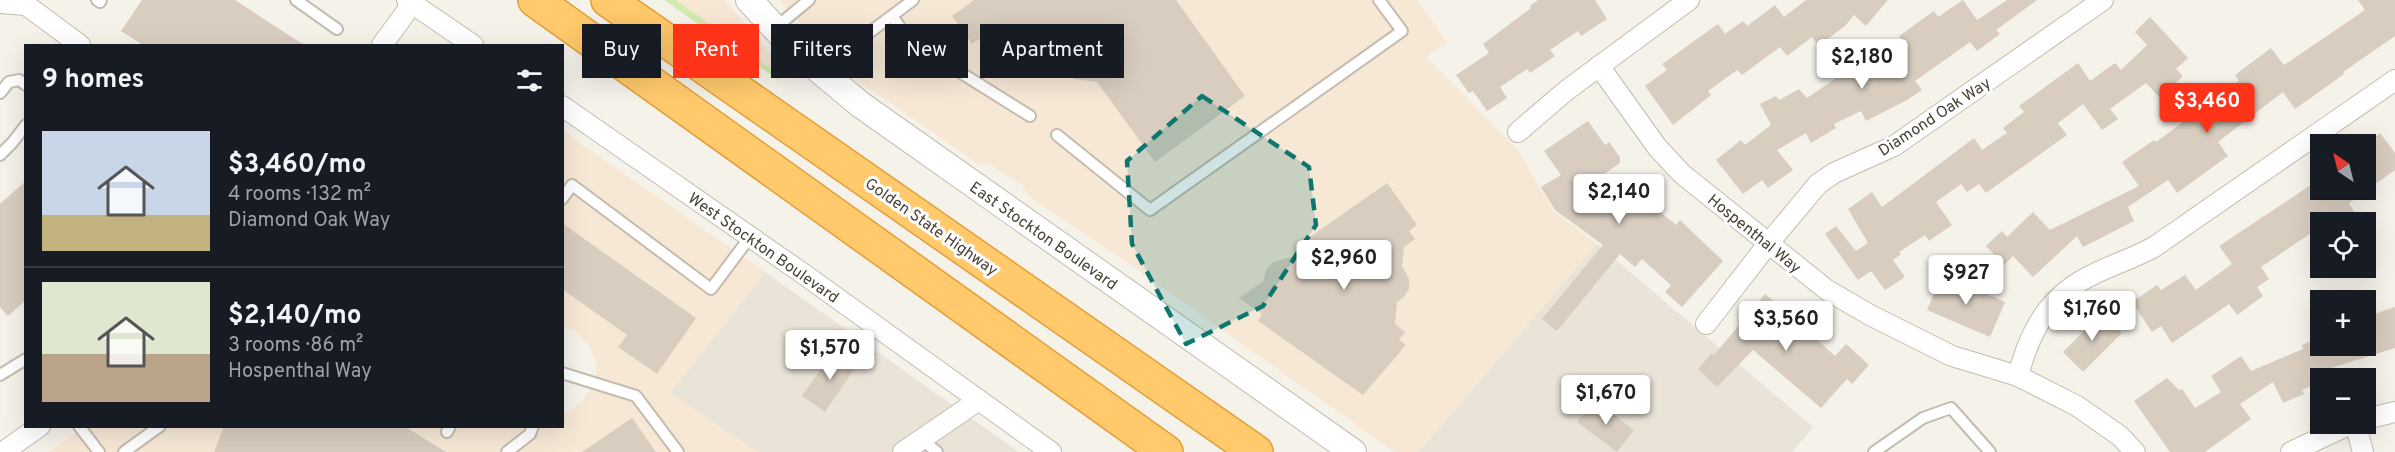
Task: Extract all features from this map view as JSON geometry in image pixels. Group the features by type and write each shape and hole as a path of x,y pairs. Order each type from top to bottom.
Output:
{"highway":[{"path":"535,0 1166,452"},
{"name":"Golden State Highway","path":"608,0 1256,452"}],"street":[{"name":"East Stockton Boulevard","path":"749,0 771,25"},
{"path":"1518,132 1567,90 1689,0"},
{"name":"Diamond Oak Way","path":"1706,324 1818,184 1834,173 1894,146 2103,0"},
{"path":"383,44 409,2 472,44"},
{"path":"0,3 28,3 79,44"},
{"name":"Hospenthal Way","path":"1599,66 1657,147 1675,167 1827,290 1880,321 1952,356 2018,376 2077,406 2120,436 2135,452"},
{"name":"East Stockton Boulevard","path":"827,78 992,199 1353,452"},
{"path":"2018,376 2032,332 2058,298 2074,285 2154,247 2395,80"},
{"name":"West Stockton Boulevard","path":"564,107 1051,452"},
{"path":"903,452 979,400"},
{"path":"2376,417 2395,412"},
{"path":"3,452 37,428"},
{"path":"2291,452 2330,434"},
{"path":"2357,434 2363,452"}],"lane":[{"path":"296,0 337,29"},
{"path":"779,24 809,0"},
{"path":"873,30 913,0"},
{"path":"1057,135 1150,210 1402,31 1379,0"},
{"path":"892,16 910,41 1030,116"},
{"path":"0,93 9,82 20,80 24,83"},
{"path":"0,155 24,128"},
{"path":"564,196 572,185 711,289 750,237"},
{"path":"0,375 24,360"},
{"path":"564,374 636,396 678,452"},
{"path":"1874,452 1923,417 1951,408 1990,452"},
{"path":"81,428 99,452"},
{"path":"124,452 157,428"},
{"path":"507,452 530,434 532,428"},
{"path":"921,439 938,452"}],"highlighted area":[{"path":"1202,96 1309,167 1316,225 1263,306 1186,344 1132,244 1127,161"}],"shaded area":[{"path":"676,0 724,0 745,24 709,24"},
{"path":"779,0 1417,0 1447,42 1426,57 1518,150 1554,212 1597,244 1418,452 1394,452 1131,265 1028,196 1023,186 988,163 981,166 860,82 856,78 873,78 873,24 801,24"},
{"path":"759,40 771,54 771,68 759,60"},
{"path":"564,132 765,272 670,393 758,452 48,452 83,428 564,428 564,413 583,400 592,386 596,372 595,358 587,344 575,331 564,326"},
{"path":"1597,244 1813,427 1792,452 1418,452"},
{"path":"765,272 1019,452 758,452 670,393"}],"green space":[{"path":"664,0 676,0 709,24 698,24"},
{"path":"759,60 771,68 771,75 759,67"}],"building":[{"path":"142,0 235,0 302,44 141,44 121,31"},
{"path":"974,0 1176,0 1245,96 1155,162 1097,82 1072,78 1124,78 1124,24 980,24 980,39 972,44 968,38 968,24 958,24 952,16"},
{"path":"1538,0 1595,0 1607,19 1581,36 1578,31 1550,50 1555,56 1530,73 1527,69 1500,87 1507,98 1487,111 1473,91 1469,93 1456,75 1489,53 1483,44 1531,8 1530,6"},
{"path":"1806,0 1888,0 1866,26 1854,15 1845,26 1818,46 1812,37 1787,56 1780,47 1742,75 1737,70 1708,91 1711,95 1673,125 1645,86 1667,70 1662,64 1718,24 1725,34 1743,21 1747,26 1775,5 1784,17"},
{"path":"1963,0 1977,20 2007,0 2037,0 1996,30 2000,34 1977,51 1970,42 1915,81 1922,90 1907,100 1866,121 1861,111 1834,124 1836,128 1811,143 1806,133 1777,150 1793,170 1768,188 1762,180 1743,194 1716,160 1741,140 1745,145 1771,125 1760,104 1776,96 1779,100 1799,89 1807,98 1852,67 1856,75 1903,42 1899,36 1934,11 1938,17"},
{"path":"2358,0 2395,0 2395,36 2295,109 2283,92 2218,142 2228,156 2177,193 2168,180 2128,207 2134,221 2083,247 2077,236 2033,277 2013,256 2004,265 1986,246 2002,231 2007,237 2033,212 2050,230 2139,186 2122,162 2154,140 2156,142 2239,81 2235,75 2271,48 2284,65 2365,10"},
{"path":"2150,17 2188,58 2176,69 2183,76 2160,98 2146,83 2110,109 2118,119 2102,130 2083,104 2058,123 2067,135 1986,193 1979,184 1967,192 1961,184 1936,202 1952,225 1929,241 1925,235 1899,252 1901,254 1893,260 1905,277 1885,290 1871,271 1858,280 1825,234 1836,226 1856,251 1868,243 1848,209 1872,192 1882,207 1974,138 1982,150 2007,133 2003,128 2024,112 2019,106 2078,63 2090,81 2115,63 2121,70 2147,45 2135,32"},
{"path":"1588,121 1605,145 1609,142 1620,157 1620,163 1600,177 1621,206 1637,186 1654,200 1650,204 1676,225 1680,220 1723,261 1682,307 1665,292 1671,285 1642,259 1635,267 1620,254 1557,331 1542,319 1603,245 1555,210 1541,187 1561,175 1544,151"},
{"path":"2380,133 2395,153 2395,170 2376,184 2376,136"},
{"path":"24,183 24,302 8,316 0,307 0,204"},
{"path":"1387,183 1417,225 1409,231 1415,239 1404,247 1402,266 1409,279 1409,289 1397,302 1395,324 1405,332 1399,340 1406,345 1363,395 1258,321 1262,314 1239,298 1263,282 1266,270 1273,262 1302,254 1297,246"},
{"path":"2310,186 2310,200 2353,200 2349,203 2354,212 2310,212 2310,234 2261,267 2269,279 2257,287 2263,296 2237,315 2229,304 2172,343 2161,326 2152,332 2132,302 2157,285 2161,290 2185,275 2196,290 2232,264 2219,246"},
{"path":"564,224 696,318 657,374 618,347 627,335 564,290"},
{"path":"1942,275 2005,302 1990,337 1927,310"},
{"path":"1765,294 1783,309 1787,304 1813,326 1809,332 1835,356 1846,344 1869,365 1852,384 1847,379 1821,408 1753,350 1717,387 1698,369 1712,353 1714,355"},
{"path":"2395,307 2395,348 2376,354 2376,314"},
{"path":"2102,313 2122,333 2083,372 2063,352"},
{"path":"2310,342 2310,356 2369,356 2331,368 2310,368 2310,386 2302,390 2304,394 2283,403 2273,382 2240,404 2251,419 2205,452 2170,452 2134,401 2167,378 2179,390 2182,389 2195,408 2221,392 2211,376 2241,356 2251,371 2303,349 2302,345"},
{"path":"835,349 857,365 825,412 802,396"},
{"path":"1595,400 1634,430 1617,452 1577,422"},
{"path":"632,418 656,452 582,452"},
{"path":"223,428 407,428 446,452 214,452"}]}
